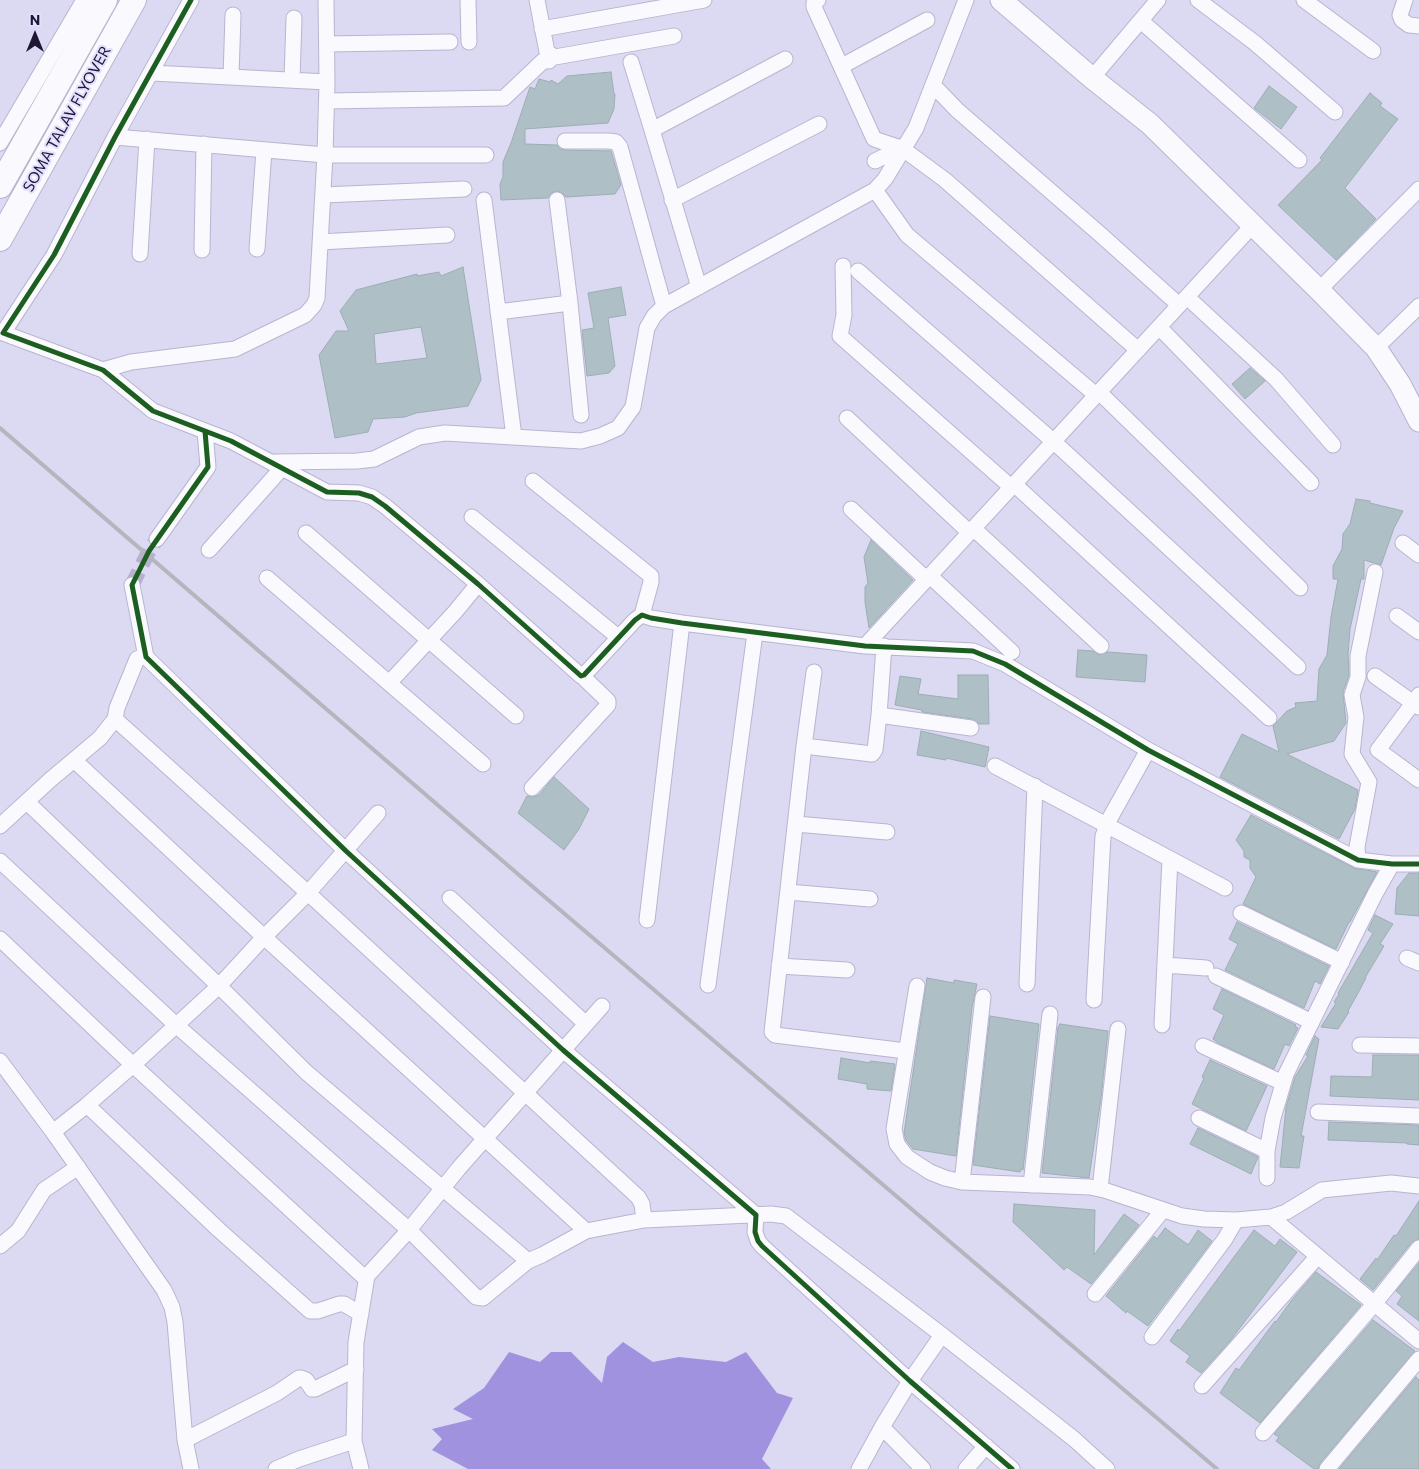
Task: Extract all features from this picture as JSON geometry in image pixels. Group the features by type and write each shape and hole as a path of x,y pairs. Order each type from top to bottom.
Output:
{"main road":[{"name":"SOMA TALAV FLYOVER","path":"0,186 105,0"},
{"name":"SOMA TALAV FLYOVER","path":"0,239 134,0"}],"street":[{"path":"0,143 84,0"},
{"path":"191,0 115,137 54,255 2,332 102,370 153,411 231,440 327,492 358,493 372,497 478,584 608,701 608,705 532,788"},
{"path":"102,370 131,362 235,349 305,315 314,305 317,298 326,155 326,0"},
{"path":"468,0 469,42"},
{"path":"537,0 547,52 555,57 674,36"},
{"path":"542,28 704,0"},
{"path":"818,0 814,3 814,7 874,139 901,148 875,161"},
{"path":"209,550 277,465 365,460 374,458 419,437 445,433 580,440 600,436 618,428 633,407 647,328 654,316 664,306 875,190 885,179 916,128 966,0"},
{"path":"1001,0 1092,78 1150,124 1319,290 1376,348 1417,411"},
{"path":"1092,78 1158,0"},
{"path":"1198,0 1335,112"},
{"path":"1304,0 1373,51"},
{"path":"1405,0 1400,15 1402,20 1409,25 1419,26"},
{"path":"231,77 233,15"},
{"path":"292,80 294,18"},
{"path":"842,66 927,20"},
{"path":"1141,21 1299,160"},
{"path":"327,44 450,42"},
{"path":"652,130 785,60"},
{"path":"327,101 504,98 543,61 549,61"},
{"path":"631,62 699,287"},
{"path":"152,73 327,82"},
{"path":"933,85 958,110 1101,235 1276,379 1334,445"},
{"path":"672,200 818,124"},
{"path":"115,137 326,155 486,155"},
{"path":"140,254 147,139"},
{"path":"565,141 616,142 620,147 664,306"},
{"path":"202,250 204,144"},
{"path":"903,149 945,180 1138,350"},
{"path":"257,249 264,150"},
{"path":"323,194 464,189"},
{"path":"1319,290 1419,189"},
{"path":"875,190 907,234 1097,394 1300,588"},
{"path":"484,200 514,437"},
{"path":"556,200 570,303 581,415"},
{"path":"865,646 1253,225"},
{"path":"320,242 447,235"},
{"path":"843,266 844,316 840,336 1012,486 1269,718"},
{"path":"858,271 1053,441 1298,667"},
{"path":"498,312 570,303"},
{"path":"1376,348 1419,306"},
{"path":"1159,326 1311,483"},
{"path":"847,418 1101,646"},
{"path":"157,539 208,467 205,431"},
{"path":"534,481 651,576 642,615 618,637 582,676"},
{"path":"851,509 1012,652"},
{"path":"472,517 618,637"},
{"path":"306,533 516,716"},
{"path":"1402,543 1419,555"},
{"path":"1358,860 1358,847 1369,782 1352,754 1356,717 1352,695 1358,677 1358,656 1375,572"},
{"path":"267,578 483,764"},
{"path":"389,683 478,584"},
{"path":"132,585 146,657 346,851 564,1050 756,1215"},
{"path":"642,615 682,623 865,646 973,651 1005,664 1148,750 1358,860 1392,864 1419,864"},
{"path":"1397,616 1419,632"},
{"path":"647,920 682,623"},
{"path":"708,985 755,633"},
{"path":"804,746 872,754 875,750 884,646"},
{"path":"0,826 100,738 114,719 137,659 143,656 146,657"},
{"path":"814,672 779,966 773,1034 906,1051"},
{"path":"1376,676 1417,702 1378,750 1419,780"},
{"path":"878,714 971,728"},
{"path":"114,719 526,1092 638,1197 642,1204 644,1220"},
{"path":"1094,1000 1103,836 1107,825 1148,750"},
{"path":"74,760 586,1231"},
{"path":"995,766 1225,888"},
{"path":"1027,984 1035,786"},
{"path":"27,802 306,1072 528,1261"},
{"path":"53,1132 133,1065 219,986 264,936 308,894 378,813"},
{"path":"796,824 887,832"},
{"path":"1162,1025 1170,859"},
{"path":"0,861 176,1025 409,1230 476,1298 483,1298 528,1261 586,1231 644,1220 771,1214 786,1216 942,1335 1074,1440 1106,1469"},
{"path":"1266,1178 1266,1151 1283,1083 1392,864"},
{"path":"788,892 870,899"},
{"path":"450,898 586,1024"},
{"path":"1241,913 1342,962"},
{"path":"0,939 133,1065 366,1279"},
{"path":"1164,965 1211,972 1312,1022"},
{"path":"779,966 847,970"},
{"path":"917,986 894,1129 897,1144 907,1157 930,1172 944,1178 962,1182 1090,1187 1182,1216 1236,1220 1271,1217 1286,1212 1322,1190 1391,1183 1419,1186"},
{"path":"962,1182 983,997"},
{"path":"361,1469 354,1440 356,1342 366,1279 485,1138 602,1006"},
{"path":"1031,1185 1050,1014"},
{"path":"1100,1189 1118,1029"},
{"path":"1360,1045 1419,1046"},
{"path":"1203,1046 1283,1083"},
{"path":"0,1060 53,1132 74,1169 164,1290 172,1307 185,1440 191,1469"},
{"path":"87,1105 219,1230 310,1311 318,1311 344,1304 361,1314"},
{"path":"1318,1112 1419,1116"},
{"path":"1199,1118 1266,1151"},
{"path":"0,1246 18,1231 44,1190 74,1169"},
{"path":"1095,1294 1163,1210"},
{"path":"756,1215 755,1232 762,1246 910,1381 1012,1469"},
{"path":"1271,1217 1419,1341"},
{"path":"1152,1337 1236,1220"},
{"path":"1263,1433 1375,1303 1419,1248"},
{"path":"1202,1386 1318,1256"},
{"path":"859,1469 910,1381 942,1335"},
{"path":"1327,1469 1419,1359"},
{"path":"185,1440 278,1393 299,1378 306,1380 312,1389 315,1389 356,1369"},
{"path":"882,1427 923,1469"},
{"path":"276,1469 354,1440"},
{"path":"966,1469 986,1446"}],"shaded area":[{"path":"623,1342 653,1362 679,1357 726,1362 746,1352 777,1393 793,1398 762,1459 771,1469 468,1469 432,1450 442,1439 432,1429 473,1419 453,1409 484,1388 509,1352 540,1362 551,1352 571,1352 602,1383 607,1357"}],"building":[{"path":"611,72 615,94 614,109 608,123 525,129 525,144 557,145 560,149 565,150 611,151 621,185 615,194 566,197 561,192 556,191 551,193 548,198 501,200 500,184 503,177 503,162 530,87 535,89 539,79 550,82 551,80 558,84 567,76"},
{"path":"1269,86 1297,107 1281,129 1254,108"},
{"path":"1370,93 1382,103 1380,106 1398,119 1345,188 1376,219 1336,260 1278,205 1322,160 1320,158"},
{"path":"463,267 481,380 468,406 416,413 405,417 373,419 368,432 335,438 319,355 336,331 349,331 340,311 356,290 417,274 417,276 439,272 441,276","holes":["421,327 427,358 376,364 374,334"]},
{"path":"621,287 626,315 608,318 615,366 609,373 587,376 582,330 594,328 588,293"},
{"path":"1250,368 1265,381 1245,399 1232,384"},
{"path":"1356,499 1370,501 1370,503 1403,511 1394,528 1381,565 1364,560 1364,579 1361,579 1350,629 1349,675 1343,692 1346,723 1334,741 1287,754 1358,790 1355,809 1339,839 1220,777 1242,734 1279,752 1273,726 1287,711 1296,707 1295,703 1317,701 1319,669 1327,655 1338,579 1333,579 1333,566 1342,549 1343,534 1350,524"},
{"path":"871,540 913,580 869,628 865,602 865,587 868,583 864,557"},
{"path":"1078,650 1093,651 1099,655 1108,652 1147,655 1145,682 1076,677"},
{"path":"958,675 988,675 989,724 979,724 972,719 922,712 922,710 895,705 900,676 921,679 918,694 958,699"},
{"path":"921,731 989,747 985,767 946,758 946,760 917,755"},
{"path":"554,777 589,809 579,829 564,850 518,813 527,796 534,797 539,795"},
{"path":"1251,815 1354,868 1377,872 1336,949 1243,904 1256,877 1250,868 1250,860 1244,857 1244,851 1236,840"},
{"path":"1409,873 1419,873 1419,916 1395,914 1397,888"},
{"path":"1375,915 1393,924 1380,944 1384,946 1338,1029 1321,1027 1336,1003 1334,1002 1338,993 1373,933 1368,930"},
{"path":"1237,922 1329,966 1320,984 1315,981 1304,1008 1225,970 1238,944 1229,939"},
{"path":"927,978 954,983 954,980 977,984 972,1007 956,1156 913,1149 906,1140 904,1133"},
{"path":"1222,989 1296,1025 1295,1027 1298,1028 1289,1046 1285,1044 1274,1069 1213,1039 1224,1015 1213,1009"},
{"path":"990,1016 1039,1024 1023,1170 1021,1169 1020,1172 973,1165"},
{"path":"1060,1024 1108,1031 1101,1098 1089,1178 1042,1173 1058,1027"},
{"path":"1315,1036 1319,1039 1301,1136 1304,1136 1299,1168 1280,1167 1286,1107 1295,1077 1308,1056 1306,1055"},
{"path":"1373,1055 1419,1055 1419,1100 1330,1096 1331,1076 1372,1077"},
{"path":"841,1058 870,1063 870,1061 895,1064 891,1091 867,1089 867,1084 838,1079"},
{"path":"1210,1060 1267,1086 1246,1131 1192,1104"},
{"path":"1329,1122 1419,1125 1419,1145 1328,1140"},
{"path":"1198,1128 1258,1157 1251,1174 1190,1144"},
{"path":"1419,1201 1419,1239 1412,1242 1373,1290 1360,1279 1376,1258 1377,1260 1394,1235 1396,1236"},
{"path":"1014,1204 1095,1210 1094,1255 1124,1214 1139,1225 1091,1284 1067,1267 1064,1270 1013,1222"},
{"path":"1165,1228 1187,1244 1189,1244 1198,1230 1212,1241 1148,1326 1127,1311 1126,1313 1106,1296 1154,1236 1157,1239"},
{"path":"1254,1230 1275,1246 1280,1239 1297,1252 1230,1341 1201,1373 1186,1362 1190,1356 1170,1341"},
{"path":"1419,1263 1419,1321 1397,1304 1402,1296 1396,1291"},
{"path":"1316,1272 1361,1305 1260,1423 1220,1393 1236,1368 1239,1370 1275,1321"},
{"path":"1373,1320 1415,1351 1320,1463 1318,1469 1314,1469 1276,1441 1279,1437 1274,1434"},
{"path":"1416,1377 1419,1380 1419,1469 1339,1469"}],"tunnel":[{"path":"132,585 157,539"}],"railway":[{"path":"0,428 519,875 1217,1469"}],"cycle path":[{"path":"191,0 115,137 54,255 3,333 103,370 153,411 231,441 327,492 359,493 372,497 478,584 581,676 642,615 682,623 865,646 973,651 1005,664 1148,750 1358,860 1392,864 1419,864"},
{"path":"205,431 208,467 149,551 132,585 146,657 346,851 563,1050 756,1215 755,1232 762,1246 910,1381 1012,1469"}]}
